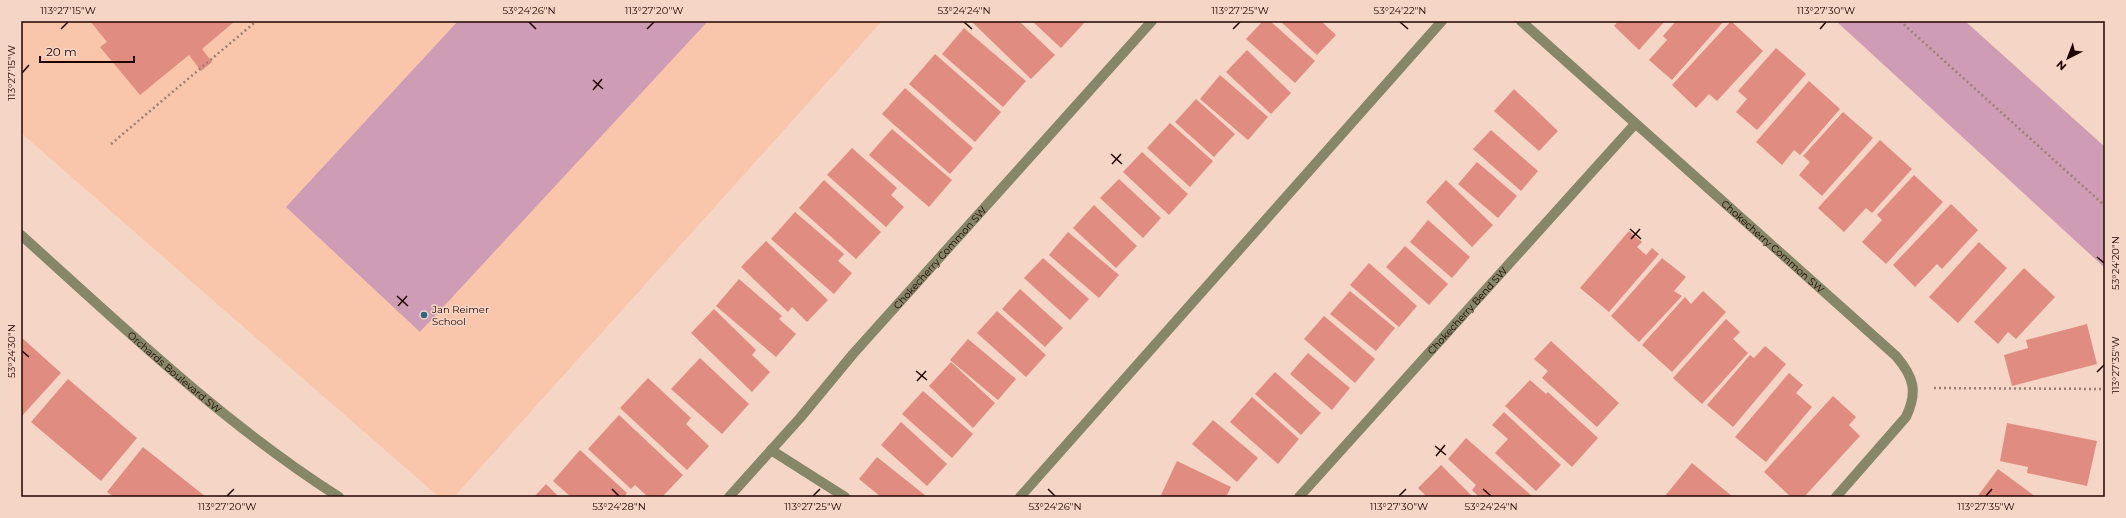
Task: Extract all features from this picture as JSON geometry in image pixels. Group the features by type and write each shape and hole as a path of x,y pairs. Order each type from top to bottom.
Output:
{"street":[{"name":"Chokecherry Common SW","path":"729,497 853,354 1152,21"},
{"path":"1020,497 1442,21"},
{"name":"Chokecherry Common SW","path":"1521,21 1896,356 1906,368 1913,388 1913,402 1906,417 1836,497"},
{"name":"Chokecherry Bend SW","path":"1299,497 1635,124"},
{"name":"Orchards Boulevard SW","path":"21,234 122,327 214,406 273,452 340,497"},
{"path":"771,450 845,497"}],"path":[{"path":"110,144 253,24 253,21"},
{"path":"1900,21 2105,206"},
{"path":"1913,388 2105,389"}],"shaded area":[{"name":"Jan Reimer School","path":"21,21 882,21 454,497 439,497 21,133"},
{"path":"458,21 708,21 420,332 286,207"},
{"path":"1836,21 1965,21 2105,147 2105,268"}],"building":[{"path":"90,21 235,21 202,49 212,62 201,71 189,55 140,95 100,47 107,42"},
{"path":"971,21 1019,21 1055,55 1031,79"},
{"path":"1032,21 1084,21 1085,22 1061,48"},
{"path":"1263,21 1270,21 1315,61 1295,83 1246,39"},
{"path":"1280,21 1321,21 1336,35 1317,55"},
{"path":"1618,21 1665,21 1639,50 1614,26"},
{"path":"1676,21 1724,21 1672,80 1649,60 1667,40 1663,36"},
{"path":"1731,21 1763,51 1717,101 1709,94 1696,108 1672,85"},
{"path":"964,28 1026,81 1003,107 942,54"},
{"path":"1776,48 1806,74 1757,130 1736,112 1747,99 1738,91"},
{"path":"1247,50 1291,93 1271,114 1226,72"},
{"path":"935,54 1001,112 975,142 909,84"},
{"path":"1220,75 1268,117 1248,140 1200,99"},
{"path":"1809,81 1840,109 1800,155 1794,150 1782,165 1756,142"},
{"path":"905,88 973,148 950,174 882,114"},
{"path":"1514,89 1558,131 1539,151 1494,111"},
{"path":"1196,99 1235,134 1214,157 1175,122"},
{"path":"1843,112 1873,138 1822,196 1799,175 1810,162 1803,156"},
{"path":"1170,123 1213,161 1190,187 1147,148"},
{"path":"892,129 952,180 929,207 869,155"},
{"path":"1491,130 1538,171 1521,191 1473,149"},
{"path":"1880,140 1912,169 1872,213 1866,208 1844,232 1818,208"},
{"path":"852,148 897,188 891,195 904,207 886,227 827,175"},
{"path":"1142,152 1188,194 1169,215 1123,172"},
{"path":"1477,162 1517,196 1498,218 1458,184"},
{"path":"1914,175 1943,202 1886,264 1862,242 1882,220 1877,215"},
{"path":"1119,179 1161,218 1143,238 1100,198"},
{"path":"824,180 881,232 856,259 799,208"},
{"path":"1446,180 1493,225 1472,247 1426,202"},
{"path":"1951,204 1978,230 1942,269 1937,264 1915,287 1893,265"},
{"path":"1094,205 1137,246 1116,268 1073,228"},
{"path":"795,212 844,254 838,261 852,273 834,294 771,239"},
{"path":"1428,220 1470,257 1452,278 1410,242"},
{"path":"1629,231 1642,242 1637,247 1646,255 1652,248 1659,254 1609,312 1580,288"},
{"path":"1068,232 1119,275 1099,298 1049,255"},
{"path":"766,241 828,300 807,322 792,307 788,312 741,267"},
{"path":"1979,242 2007,268 1958,323 1929,297"},
{"path":"1405,246 1448,284 1429,305 1386,267"},
{"path":"1043,258 1089,299 1070,320 1024,278"},
{"path":"1662,258 1686,277 1674,291 1682,296 1639,342 1611,316"},
{"path":"1369,263 1417,306 1399,327 1350,285"},
{"path":"2024,268 2055,297 2016,339 2008,332 1998,344 1974,322"},
{"path":"739,279 782,316 779,319 796,334 776,357 716,306"},
{"path":"1020,289 1063,328 1045,347 1002,309"},
{"path":"1350,291 1395,328 1376,351 1330,314"},
{"path":"1703,291 1726,312 1672,372 1642,345 1685,297 1691,304"},
{"path":"714,309 756,350 752,355 770,372 752,392 691,333"},
{"path":"997,311 1046,355 1026,377 977,333"},
{"path":"1324,316 1375,359 1355,383 1304,339"},
{"path":"1726,319 1740,332 1733,339 1748,353 1702,404 1673,378"},
{"path":"2087,324 2097,364 2012,386 2004,355 2028,348 2026,340"},
{"path":"21,337 61,373 21,417"},
{"path":"968,339 1016,379 998,400 950,360"},
{"path":"1551,341 1619,403 1597,427 1542,378 1548,371 1534,359"},
{"path":"1765,346 1786,364 1733,427 1707,405 1750,355 1754,358"},
{"path":"1308,353 1350,388 1332,410 1290,374"},
{"path":"700,358 749,404 722,434 671,389"},
{"path":"951,362 995,403 973,428 929,386"},
{"path":"1275,372 1321,413 1301,435 1255,394"},
{"path":"1789,373 1803,385 1796,393 1812,407 1766,462 1735,437"},
{"path":"648,378 691,418 686,424 709,446 687,470 620,408"},
{"path":"68,379 137,438 101,481 31,422"},
{"path":"1530,380 1546,394 1548,392 1598,438 1572,467 1505,406"},
{"path":"923,391 973,434 952,458 902,414"},
{"path":"1833,396 1856,417 1849,425 1860,436 1804,497 1791,497 1764,472"},
{"path":"1252,397 1299,439 1278,464 1230,422"},
{"path":"1504,412 1561,465 1536,491 1495,453 1508,439 1492,425"},
{"path":"619,415 683,475 662,497 648,497 635,485 631,489 588,449"},
{"path":"1213,420 1258,458 1237,482 1192,444"},
{"path":"901,422 947,464 927,486 881,445"},
{"path":"2007,423 2097,441 2087,486 2027,473 2028,467 2000,461"},
{"path":"1466,438 1533,497 1479,497 1472,490 1476,485 1448,459"},
{"path":"143,447 206,497 114,497 107,492"},
{"path":"580,450 627,493 624,497 571,497 553,481"},
{"path":"877,457 926,496 881,497 859,479"},
{"path":"1177,461 1231,487 1226,497 1165,497 1161,495"},
{"path":"1692,463 1733,497 1665,496"},
{"path":"1441,465 1473,497 1427,497 1418,488"},
{"path":"1998,469 2036,497 1977,497"},
{"path":"546,484 559,497 534,497"}],"place":[{"name":"Jan Reimer School","path":"424,315"}]}
